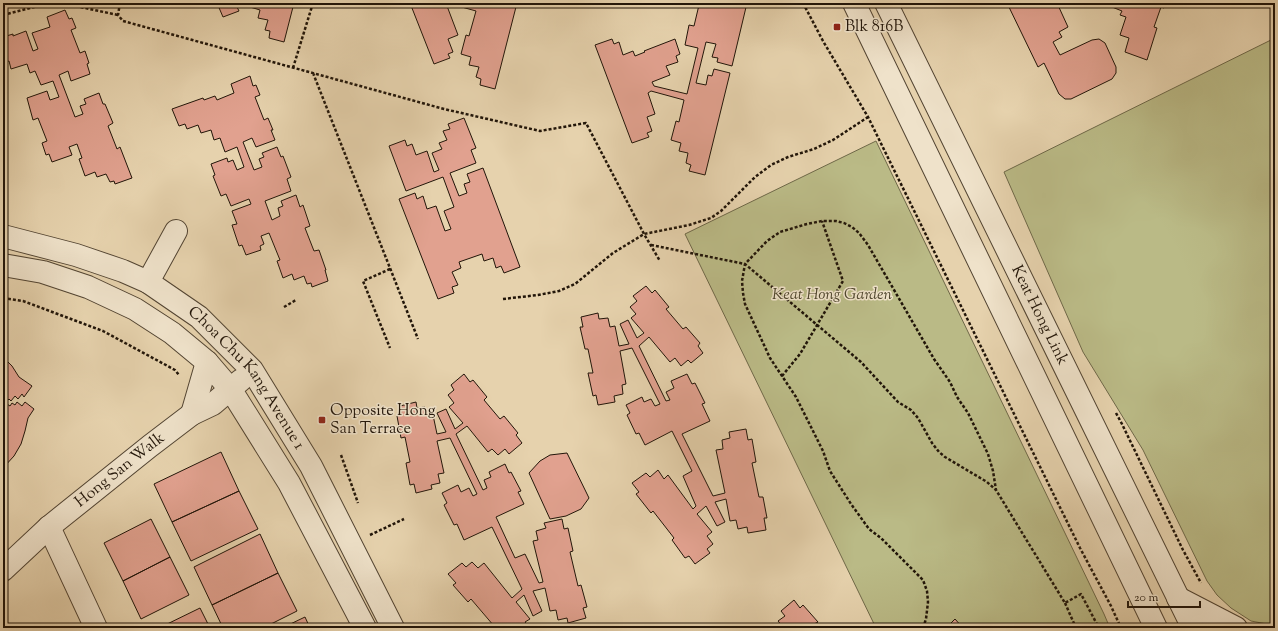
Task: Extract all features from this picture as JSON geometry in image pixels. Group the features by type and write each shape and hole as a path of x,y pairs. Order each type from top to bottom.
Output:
{"street":[{"name":"Keat Hong Link","path":"854,3 1150,622"},
{"name":"Keat Hong Link","path":"886,3 1192,628"},
{"path":"148,282 176,231"},
{"name":"Choa Chu Kang Avenue 1","path":"3,236 76,255 123,271 148,282 199,317 252,370 311,466 393,628"},
{"name":"Choa Chu Kang Avenue 1","path":"3,264 51,275 88,287 135,309 172,333 207,362 230,390 288,483 364,628"},
{"path":"195,404 207,362"},
{"name":"Hong San Walk","path":"3,570 49,527 195,404 213,404 252,370"},
{"path":"49,527 96,628"},
{"path":"1178,598 1236,628"}],"path":[{"path":"3,15 50,3"},
{"path":"61,3 118,15 124,21 313,74 444,109 540,131 586,123 644,234 660,261"},
{"path":"118,15 120,3"},
{"path":"293,68 313,3"},
{"path":"803,3 823,41 868,116 1121,628"},
{"path":"313,74 418,338"},
{"path":"503,299 538,295 575,284 613,252 644,234 689,225 711,218 721,211 755,177 770,165 788,157 814,149 833,140 868,116"},
{"path":"782,376 800,354 818,326 843,281 822,221"},
{"path":"923,628 926,619 928,591 923,580 886,542 869,529 830,471 820,444 796,397 770,358 745,304 742,281 745,264 767,242 780,232 807,224 822,221 836,221 852,227 859,233 868,245 934,359 950,382 968,413 988,454 996,490"},
{"path":"650,245 745,264 861,362 898,402 911,410 918,418 939,452 987,482 996,490 1065,603 1076,628"},
{"path":"390,269 363,281 390,348"},
{"path":"3,298 23,301 103,331 174,370 195,404"},
{"path":"284,307 296,300"},
{"path":"370,535 404,519"},
{"path":"1065,603 1081,594 1098,628"},
{"path":"1108,628 1119,624"}],"green space":[{"path":"1275,38 1275,625 1272,625 1251,621 1231,608 1217,595 1207,581 1143,450 1083,352 1004,172"},
{"name":"Keat Hong Garden","path":"876,141 1110,628 876,628 685,234"}],"building":[{"path":"217,3 242,4 237,7 239,11 223,17"},
{"path":"251,3 294,3 284,42 269,38 270,31 265,30 268,20 258,18 260,10 250,7"},
{"path":"410,3 517,3 495,89 480,85 481,79 476,77 479,67 469,65 471,57 461,54 466,35 469,36 476,11 451,4 447,6 458,35 448,39 453,52 448,54 450,58 434,64"},
{"path":"708,3 747,3 732,66 717,62 718,58 712,57 716,44 706,42 696,83 706,85 708,75 712,76 714,69 730,73 705,175 689,171 691,165 686,163 688,153 679,151 681,143 671,140 676,121 679,122 684,100 651,91 648,93 655,114 647,117 652,131 647,133 649,137 632,143 595,45 612,39 614,44 619,42 623,55 633,51 635,56 675,39 680,54 676,56 678,62 666,66 670,75 652,82 654,86 687,94 698,48 685,45 689,25 694,26 699,5 707,7"},
{"path":"1007,3 1057,3 1068,27 1059,32 1062,37 1053,42 1060,55 1092,40 1099,39 1105,43 1116,67 1116,73 1112,79 1071,99 1065,99 1059,94 1044,63 1038,67"},
{"path":"1113,3 1166,3 1164,8 1161,7 1154,27 1157,28 1147,60 1125,52 1129,38 1120,35 1126,17 1120,15 1122,11 1112,7"},
{"path":"65,10 69,19 72,18 76,28 71,30 80,53 85,51 89,63 87,64 90,74 71,81 68,71 59,75 75,117 83,114 80,106 86,104 84,99 99,93 103,104 105,104 113,123 108,126 117,149 120,147 132,178 115,184 114,181 110,182 106,174 97,177 95,172 85,176 79,159 82,158 77,144 69,147 72,155 52,162 49,154 46,155 42,143 47,141 38,118 33,120 27,98 47,91 50,100 59,97 53,81 41,85 35,71 30,73 27,64 11,69 9,61 3,63 3,37 13,34 13,36 26,31 33,51 38,49 32,33 50,27 47,17"},
{"path":"250,76 253,86 256,85 260,95 255,97 264,120 268,118 275,140 256,147 252,138 243,142 254,170 262,167 259,159 264,157 262,153 277,147 281,157 283,156 291,177 287,179 291,191 265,201 272,220 280,216 278,208 283,206 281,201 296,195 300,207 303,205 310,226 305,228 314,251 319,250 328,281 312,287 311,283 307,284 304,276 294,280 292,274 283,278 277,261 280,260 269,233 261,236 264,244 260,246 261,250 246,255 242,245 239,246 232,225 237,224 232,211 251,204 249,199 231,206 226,194 221,196 213,176 215,175 211,164 227,158 228,162 233,160 237,170 244,167 237,147 225,152 220,138 214,140 211,130 201,133 198,125 187,129 185,124 179,126 172,109 203,98 204,100 215,96 217,100 234,93 231,84"},
{"path":"464,118 476,148 471,150 476,163 450,173 459,196 467,193 464,184 470,182 467,174 483,168 520,267 504,273 501,266 496,268 493,258 484,261 482,254 459,262 461,268 452,272 458,285 452,287 454,293 438,299 399,199 415,193 417,199 423,196 427,209 436,206 445,231 451,229 444,211 454,207 443,177 406,191 389,146 405,140 407,146 412,144 416,155 427,151 434,172 439,170 432,153 442,149 439,143 447,140 443,131 450,129 448,124"},
{"path":"646,286 652,293 655,290 669,307 666,309 683,329 686,327 700,343 698,346 703,353 691,363 688,360 681,366 675,358 670,362 649,337 639,346 666,401 670,400 666,392 674,388 671,381 687,374 692,384 695,383 705,403 702,404 710,421 682,434 713,496 725,493 716,450 723,449 722,440 730,438 729,432 746,429 748,440 752,439 756,462 752,463 759,497 763,497 767,518 764,518 766,530 748,533 747,527 738,529 736,520 730,521 726,499 715,502 725,522 717,526 706,506 697,514 712,532 707,536 713,544 707,549 710,553 695,564 689,556 685,558 672,540 674,538 653,511 651,513 636,494 639,492 632,483 646,473 650,477 658,470 664,479 668,475 693,509 696,506 683,476 692,471 672,431 645,445 639,433 636,434 627,415 630,413 626,405 642,397 644,402 651,399 655,406 660,404 632,348 620,351 626,384 622,385 623,394 614,396 615,402 598,405 596,395 593,396 588,373 593,373 588,349 585,349 580,327 583,327 581,317 598,313 599,319 608,318 610,327 615,326 619,346 629,344 620,324 628,320 637,338 644,333 631,318 636,314 630,307 637,301 633,296"},
{"path":"3,357 12,366 19,377 32,386 24,397 22,394 18,399 15,396 11,401 9,399 7,401 3,399"},
{"path":"464,374 470,382 473,380 487,397 484,400 500,419 504,416 518,433 516,435 522,443 509,454 505,449 498,455 492,449 488,452 467,426 456,434 483,490 487,488 484,480 491,477 489,472 505,464 521,491 518,492 524,504 496,517 515,558 525,554 539,583 543,582 533,541 538,540 536,531 546,528 544,523 562,519 564,529 568,528 573,551 570,552 578,586 581,585 587,607 583,608 586,618 568,623 567,618 558,620 556,610 550,611 545,588 533,591 542,611 533,616 524,595 516,602 530,619 525,622 530,628 492,628 494,626 471,599 468,602 453,585 456,583 448,574 462,563 466,567 472,562 478,568 484,563 512,598 522,589 492,527 464,540 457,524 454,525 444,505 447,503 442,493 458,485 461,492 469,488 473,496 477,494 450,438 437,441 444,473 438,474 440,483 431,485 432,489 416,493 414,484 410,485 406,463 410,462 405,437 401,438 397,416 401,415 400,406 416,402 417,408 425,407 427,416 433,415 437,434 446,432 437,413 446,409 455,429 463,423 449,407 454,403 448,395 454,390 451,385"},
{"path":"17,402 22,406 25,402 34,409 28,418 21,444 14,456 3,468 3,410 7,404 10,406 12,403 15,405"},
{"path":"221,452 239,491 172,522 154,484"},
{"path":"567,453 589,498 581,509 566,516 550,519 529,473 540,461 550,455"},
{"path":"239,491 258,529 191,561 172,522"},
{"path":"151,519 170,557 123,581 104,543"},
{"path":"260,534 278,573 212,605 194,567"},
{"path":"170,557 189,595 141,619 123,581"},
{"path":"278,573 297,611 263,628 223,628 212,605"},
{"path":"794,600 800,608 803,605 818,622 814,624 818,628 784,628 778,621 785,616 781,611"},
{"path":"200,608 210,628 159,628"},
{"path":"305,617 310,628 282,628"},
{"path":"955,619 963,628 946,628"}],"place":[{"name":"Blk 816B","path":"837,27"},
{"name":"Opposite Hong San Terrace","path":"322,420"}]}
